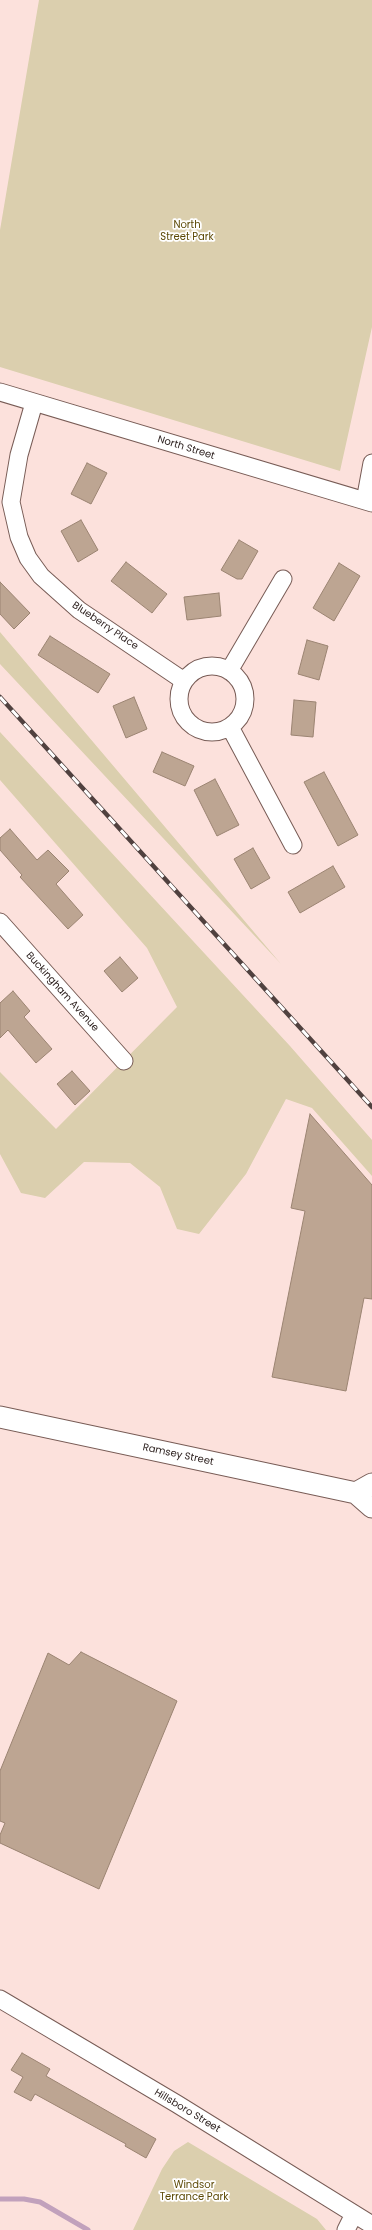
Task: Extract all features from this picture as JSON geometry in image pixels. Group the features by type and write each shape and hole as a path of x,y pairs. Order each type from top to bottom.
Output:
{"main road":[{"name":"Ramsey Street","path":"0,1417 364,1488 372,1507"}],"street":[{"name":"North Street","path":"0,392 369,502"},
{"name":"Blueberry Place","path":"34,403 19,455 11,502 19,537 28,558 42,576 79,610 184,681"},
{"path":"369,502 372,463"},
{"path":"229,671 283,579"},
{"path":"211,666 229,671 239,680 244,689 246,700 243,711 238,720 230,727 221,731 201,730 185,719 179,700 184,681 191,673 201,668 211,666"},
{"path":"230,727 293,845"},
{"name":"Buckingham Avenue","path":"0,922 124,1061"},
{"name":"Hillsboro Street","path":"0,1999 177,2104 372,2225"},
{"path":"346,2230 354,2214"}],"green space":[{"name":"North Street Park","path":"39,0 372,0 372,327 340,471 0,367 0,230"},
{"path":"0,632 281,964 0,664"},
{"path":"0,732 290,1046 372,1140 372,1176 312,1108 286,1099 246,1174 199,1234 177,1229 160,1187 130,1163 84,1162 45,1198 21,1193 0,1154 0,1072 56,1129 177,1007 147,948 0,780"},
{"name":"Windsor Terrance Park","path":"188,2142 317,2219 326,2230 133,2230 162,2169 174,2151"}],"building":[{"path":"87,463 107,473 91,504 71,494"},
{"path":"81,520 98,550 78,562 61,531"},
{"path":"239,540 258,551 242,579 237,579 221,570"},
{"path":"126,562 167,594 152,613 111,581"},
{"path":"339,563 360,576 334,621 313,608"},
{"path":"0,582 30,613 14,629 0,614"},
{"path":"219,593 221,616 187,620 184,597"},
{"path":"50,636 110,674 98,693 38,655"},
{"path":"307,640 328,646 319,680 298,674"},
{"path":"134,697 147,729 126,738 113,706"},
{"path":"294,700 316,702 313,737 291,735"},
{"path":"162,752 194,766 185,786 153,772"},
{"path":"324,772 358,835 338,846 304,782"},
{"path":"215,779 239,825 217,836 194,790"},
{"path":"10,829 37,860 48,850 69,871 56,884 83,915 68,929 20,877 22,875 0,850 0,838"},
{"path":"253,848 270,878 251,889 234,859"},
{"path":"333,866 345,887 300,913 288,892"},
{"path":"120,957 138,978 122,992 104,971"},
{"path":"13,991 30,1011 24,1017 52,1049 36,1063 8,1030 0,1038 0,1003"},
{"path":"72,1071 90,1091 75,1105 57,1084"},
{"path":"310,1114 372,1185 372,1299 364,1298 346,1391 272,1377 305,1211 291,1208"},
{"path":"81,1652 177,1701 99,1889 0,1843 0,1835 5,1823 0,1821 0,1771 48,1653 69,1665"},
{"path":"22,2053 50,2069 46,2076 156,2139 146,2158 125,2146 126,2144 35,2094 31,2101 14,2092 23,2077 11,2070"}],"waterway":[{"path":"0,2199 24,2199 40,2202 88,2230"}],"railway":[{"path":"0,697 372,1107"}]}
